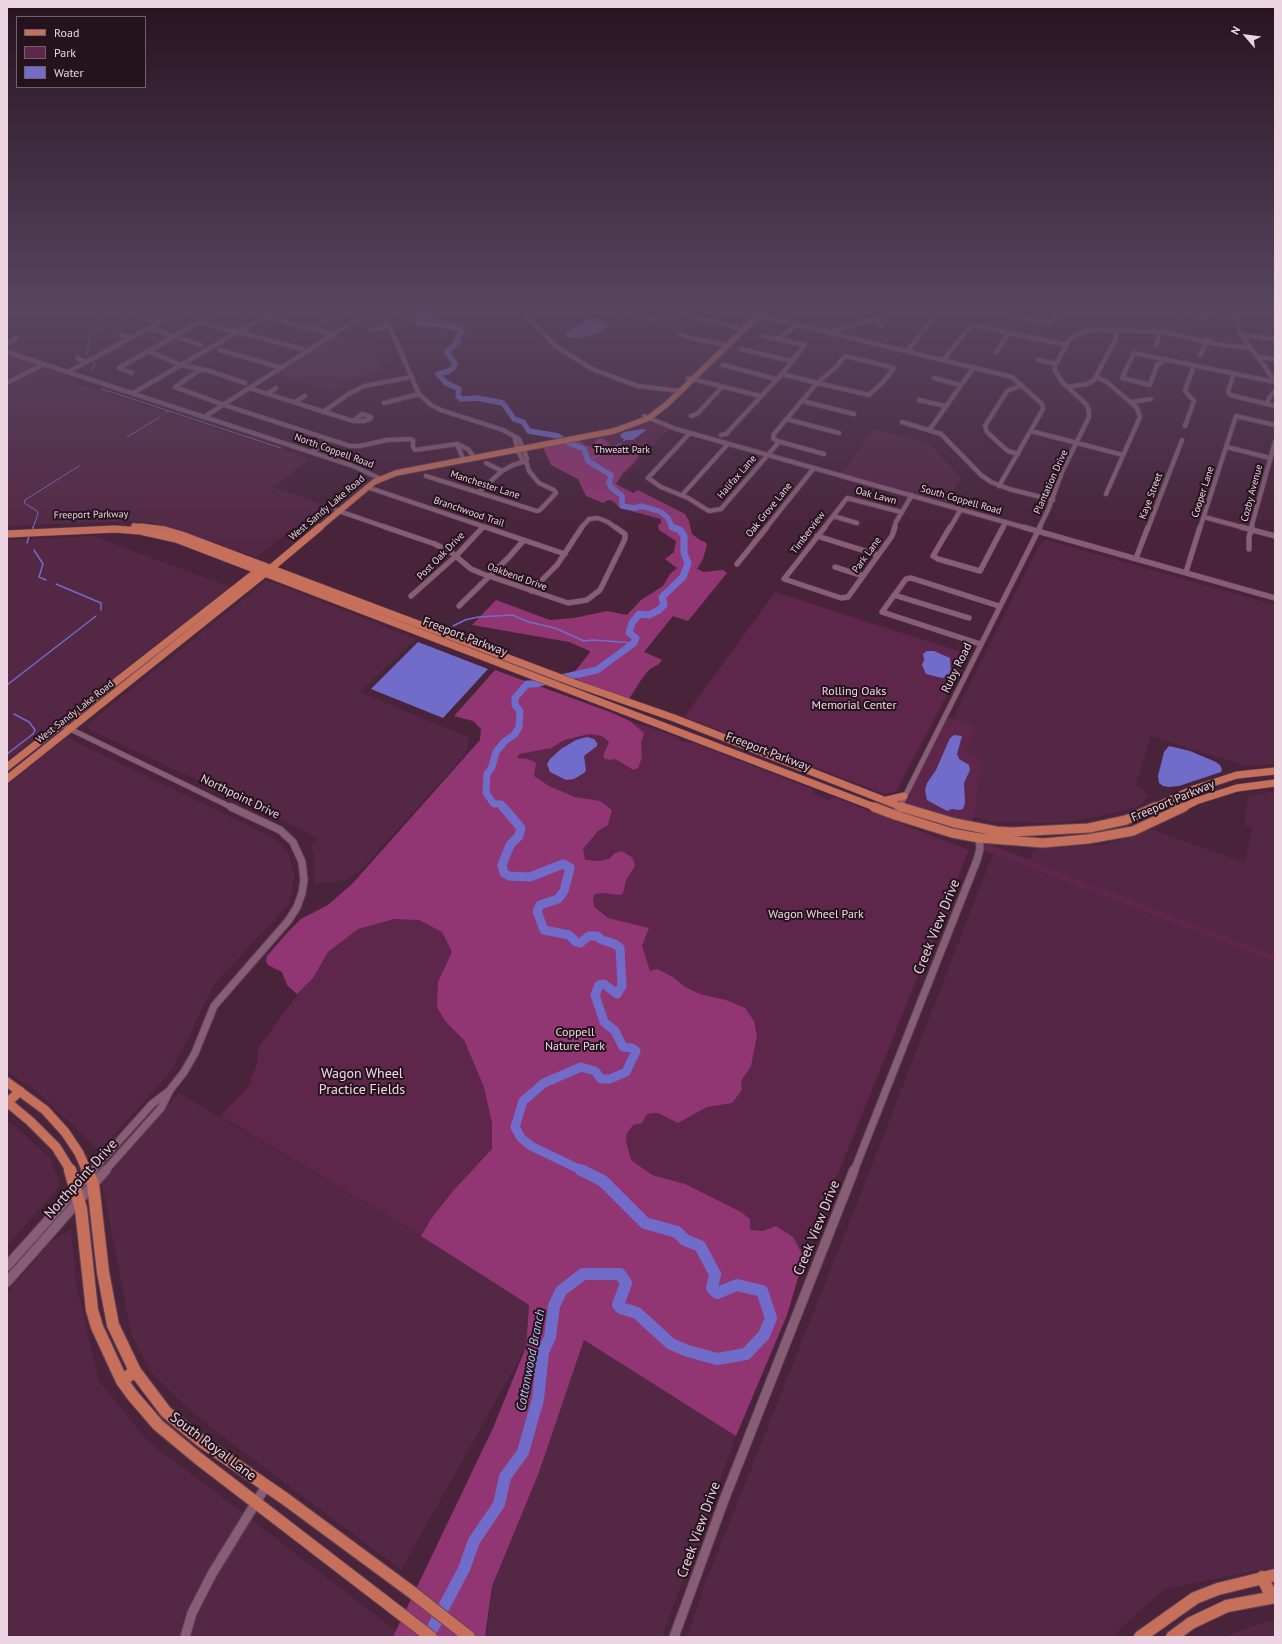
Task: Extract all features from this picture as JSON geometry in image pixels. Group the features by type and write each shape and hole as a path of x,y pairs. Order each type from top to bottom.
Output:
{"main road":[{"name":"West Sandy Lake Road","path":"338,511 355,491 404,467 474,456 580,436 626,424 658,412 680,389"},
{"name":"West Sandy Lake Road","path":"7,779 190,633 264,570 379,478"},
{"name":"Freeport Parkway","path":"7,534 99,524 145,526 165,530 204,543 315,593 827,787 895,815 931,828 980,838 1043,843 1095,838 1133,831 1180,810 1196,801 1237,788 1275,783"},
{"name":"Freeport Parkway","path":"41,530 115,529 160,535 198,547 321,588 577,684 674,718 831,778 899,806 955,823 979,828 1012,832 1089,828 1126,820 1168,802 1191,790 1237,775 1275,771"},
{"name":"Freeport Parkway","path":"7,530 25,531"},
{"path":"198,547 204,543"},
{"name":"West Sandy Lake Road","path":"7,767 181,630 264,570"},
{"path":"315,593 321,588"},
{"path":"360,610 366,605"},
{"path":"410,629 416,624"},
{"path":"181,630 190,633"},
{"path":"626,711 632,704"},
{"path":"669,728 674,718"},
{"path":"827,787 831,778"},
{"path":"884,800 904,796"},
{"name":"South Royal Lane","path":"7,1082 45,1110 65,1132 79,1153 91,1179 107,1298 114,1325 122,1346 136,1371 153,1395 173,1418 202,1441 266,1486 468,1636"},
{"path":"8,1102 20,1091"},
{"name":"South Royal Lane","path":"8,1102 34,1124 56,1148 71,1172 78,1194 92,1310 104,1346 122,1381 158,1425 254,1503 431,1637"},
{"path":"122,1381 136,1371"},
{"path":"1140,1637 1195,1598 1218,1589 1269,1576 1273,1597 1227,1606 1191,1623 1172,1637"}],"street":[{"name":"North Coppell Road","path":"119,389 366,471 379,478"},
{"path":"132,393 139,389"},
{"path":"180,389 224,405 355,447 387,440 410,439 416,434"},
{"path":"204,417 248,389"},
{"path":"251,389 353,421"},
{"path":"267,394 275,389"},
{"path":"323,412 359,389"},
{"path":"417,389 419,394 431,405 441,410 503,430 516,438 515,440 520,447 522,459 526,461"},
{"path":"660,389 678,391"},
{"path":"691,416 697,414 720,389"},
{"path":"732,389 760,396"},
{"path":"721,436 726,434 767,389"},
{"path":"812,389 773,436 779,442 824,454"},
{"path":"842,389 869,395 876,389"},
{"path":"930,429 957,389"},
{"path":"1013,389 1007,391 985,426 987,432 1002,446 1008,451 1018,454"},
{"path":"999,486 1043,407 1026,389"},
{"name":"Plantation Drive","path":"1037,530 1052,500 1062,472 1089,417 1089,411 1086,404 1070,389"},
{"path":"1106,494 1140,417 1137,408 1115,389"},
{"path":"1186,389 1185,391 1194,401 1186,426"},
{"path":"1229,389 1228,392 1233,396 1275,406"},
{"path":"1268,404 1269,398 1275,391"},
{"path":"384,403 419,394"},
{"path":"295,402 304,396"},
{"path":"1131,402 1151,399"},
{"path":"919,400 945,406"},
{"path":"802,401 854,414"},
{"name":"Cooper Lane","path":"1186,572 1236,416 1275,426"},
{"name":"South Coppell Road","path":"646,417 671,428 1275,598"},
{"path":"786,419 839,433"},
{"path":"902,422 930,429 944,436 981,475 999,486 1052,500"},
{"path":"1031,431 1124,455"},
{"path":"690,433 648,478 661,487 682,495 728,444"},
{"path":"309,452 327,439"},
{"path":"410,439 413,440 413,447 416,450 457,444 464,446 474,456"},
{"name":"Kaye Street","path":"1136,558 1182,440"},
{"name":"Halifax Lane","path":"682,495 703,509 713,512 721,509 779,442"},
{"name":"Cozby Avenue","path":"1248,549 1251,530 1275,442"},
{"path":"457,444 462,458"},
{"path":"1227,448 1270,458"},
{"path":"479,492 502,471 513,465 526,461"},
{"name":"Manchester Lane","path":"426,476 537,511 540,510 556,493 554,490 539,483 534,478 529,471 526,461"},
{"path":"486,463 502,471"},
{"name":"Oak Grove Lane","path":"737,564 814,468"},
{"name":"Branchwood Trail","path":"367,487 565,554"},
{"name":"Park Lane","path":"842,598 848,597 892,536 894,526 901,512 912,496"},
{"name":"Oak Lawn","path":"847,498 901,512"},
{"name":"Timberview","path":"842,598 784,579 847,498"},
{"path":"961,509 933,556 938,560 980,571 1006,522"},
{"name":"Oakbend Drive","path":"338,511 430,542 446,549 471,569 568,603 587,600 600,590 626,537 623,532 608,522 598,518 590,519 583,525 565,554"},
{"path":"833,516 857,523"},
{"path":"1204,517 1275,536"},
{"name":"Post Oak Drive","path":"411,596 456,556 483,527"},
{"name":"Ruby Road","path":"895,815 1037,530"},
{"path":"817,536 878,554"},
{"path":"459,606 523,541"},
{"path":"531,591 557,565 565,554"},
{"path":"835,567 863,576"},
{"path":"980,644 884,614 882,612 884,607 906,579 911,578 1000,606"},
{"path":"894,595 969,618"},
{"name":"Northpoint Drive","path":"7,1282 91,1179 161,1108 170,1090 184,1072 195,1053 214,1006 288,922 302,893 304,877 302,862 293,842 280,830 61,725"},
{"path":"1168,802 1180,810"},
{"name":"Creek View Drive","path":"674,1637 724,1500 977,860 980,849 979,828"},
{"path":"1089,828 1095,838"},
{"name":"Northpoint Drive","path":"7,1266 91,1179"},
{"path":"185,1637 192,1614 212,1574 254,1503 266,1486"}],"shaded area":[{"path":"7,389 90,389 310,459 273,487 324,505 256,557 151,523 131,521 7,526"},
{"path":"874,429 929,444 961,478 947,503 842,473"},
{"path":"93,536 230,587 7,760 7,540"},
{"path":"1046,540 1275,605 1275,764 1245,766 1151,736 1136,785 1149,796 1140,806 1095,817 1058,823 991,822 975,816 981,771 965,752 977,727 953,719 1039,546"},
{"path":"266,581 272,582 416,639 360,692 470,738 464,756 360,871 347,880 314,884 314,853 310,846 318,838 245,802 88,729 89,723"},
{"path":"66,737 276,839 288,852 294,874 289,904 213,986 183,1049 167,1076 99,1151 37,1091 7,1072 7,785"},
{"path":"1275,791 1275,955 1030,860 1034,849 1107,844 1151,829 1245,863 1252,828 1244,825 1248,796"},
{"path":"993,854 1275,962 1275,1567 1164,1589 1120,1629 1114,1637 687,1637 704,1587 853,1214"},
{"path":"179,1093 421,1236 529,1305 526,1347 401,1570 217,1432 182,1403 151,1372 131,1333 102,1183"},
{"path":"7,1121 18,1129 51,1160 60,1186 7,1246"},
{"path":"71,1230 77,1288 99,1381 145,1438 162,1453 197,1478 396,1631 393,1637 7,1637 7,1293 51,1241"},
{"path":"584,1340 736,1436 662,1637 491,1637 487,1634 492,1586 538,1475"},
{"path":"1275,1621 1275,1637 1224,1637 1258,1624"}],"green space":[{"name":"Thweatt Park","path":"647,420 670,429 625,474 576,442 578,440"},
{"path":"599,438 604,439 616,451 640,453 616,484 633,493 638,490 685,514 689,521 692,534 705,542 707,545 703,559 697,569 704,572 723,570 727,573 688,621 673,616 644,652 662,660 659,664 650,669 643,677 629,699 577,680 575,671 590,651 569,642 472,625 496,600 550,620 574,618 607,611 627,615 641,600 663,586 670,574 677,568 665,559 674,552 676,541 659,530 658,525 661,523 661,519 620,508 613,501 608,500 603,503 586,496 578,479 551,465 543,447 578,440 585,445 593,447 596,446 595,442"},
{"name":"Rolling Oaks Memorial Center","path":"775,592 968,654 896,792 884,794 684,717"},
{"name":"Coppell Nature Park","path":"495,670 610,712 630,721 644,733 641,743 642,758 638,768 634,770 615,759 605,759 603,756 609,742 602,736 589,734 564,740 551,748 519,754 517,758 528,759 536,763 534,776 549,786 575,797 600,801 612,810 608,825 598,831 583,849 585,860 600,861 609,859 615,853 622,851 633,858 635,866 626,880 623,893 620,895 603,893 595,894 593,899 594,907 608,918 649,928 642,946 650,971 657,969 673,977 685,987 700,994 726,1000 745,1008 754,1021 757,1036 751,1066 741,1081 742,1090 732,1103 707,1107 678,1123 658,1113 646,1115 642,1123 633,1125 627,1133 626,1142 631,1160 652,1175 685,1184 741,1212 750,1219 750,1230 763,1231 776,1226 793,1237 804,1258 787,1315 736,1436 584,1340 538,1475 492,1586 485,1637 393,1637 493,1428 526,1347 529,1305 421,1236 431,1219 453,1191 492,1149 492,1123 484,1087 464,1040 445,1021 437,1007 438,982 452,952 442,932 419,920 394,919 358,929 328,952 313,978 297,994 287,985 282,972 268,965 266,961 267,956 301,919 328,905 353,883 480,740 481,729 473,721 454,716"},
{"path":"610,712 630,721 670,734 684,742 694,743 812,789 814,794 828,800 834,797 969,850 804,1258 787,1315 736,1436 421,1236 220,1116 249,1086 258,1059 258,1048 297,995 287,985 282,972 268,965 266,961 267,956 301,919 328,905 353,883 480,740 481,729 473,721 454,716"},
{"path":"948,717 977,727 965,752 980,758 981,771 975,816 970,824 906,804 905,801"},
{"path":"986,843 1275,955 1275,962 985,851 983,846"}],"water":[{"path":"643,429 646,430 633,440 625,440 620,435 624,432"},
{"path":"418,642 488,669 443,718 371,689"},
{"path":"927,651 934,651 950,658 951,675 942,678 926,674 922,665 924,660 923,654"},
{"path":"954,735 962,736 957,754 959,759 969,765 970,770 964,783 965,803 963,809 952,809 947,811 927,800 925,790 927,783 936,770 950,738"},
{"path":"587,737 594,739 597,746 584,756 586,770 584,773 574,779 566,780 550,772 547,764 550,759 561,749 576,740"},
{"path":"1169,746 1190,751 1216,762 1222,769 1221,772 1179,786 1163,786 1159,783 1158,776 1164,752"}],"waterway":[{"path":"102,389 169,411"},
{"name":"Cottonwood Branch","path":"458,389 458,396 461,399 477,398 503,403 514,419 523,422 529,431 558,436 569,443 584,449 588,461 611,475 609,483 611,487 622,496 622,506 634,508 642,506 661,512 668,518 672,527"},
{"path":"165,413 169,411"},
{"path":"169,411 281,448"},
{"path":"127,437 160,417"},
{"path":"588,461 621,443"},
{"path":"33,528 38,514 36,510 24,503 25,500 79,466"},
{"path":"32,531 33,527"},
{"name":"Cottonwood Branch","path":"504,808 501,804 494,804 486,793 487,774 492,767 496,752 504,742 515,734 519,727 520,711 515,705 515,698 527,684 534,684 597,670 634,643 636,638 629,633 632,623 639,614 649,615 659,610 664,605 662,597 683,577 688,563 684,553 684,536 680,530 672,527"},
{"path":"27,543 29,536"},
{"path":"34,550 43,564 39,577 46,580"},
{"path":"56,584 101,603 101,610"},
{"path":"453,626 465,620 478,617 512,615 529,622 555,628 584,641 593,640 634,643"},
{"path":"7,685 96,616"},
{"path":"7,754 33,734 35,730 29,722 14,714"},
{"name":"Cottonwood Branch","path":"503,807 521,828 519,836 510,845 502,865 504,873 509,876 530,877 563,864 570,868 564,891 558,899 540,905 537,911 544,930 569,935 576,942 580,943 589,936 597,936 602,940 615,944 620,948 622,986 617,994 604,984 599,985 595,995 604,1022 615,1031 623,1047 632,1048 636,1051 626,1072 610,1079 601,1079 595,1071 581,1067 544,1083 523,1101 515,1127 521,1138 531,1146 583,1171"},
{"name":"Cottonwood Branch","path":"428,1637 464,1569 474,1541 499,1504 505,1477 523,1452 538,1399 543,1352 550,1337 554,1306 561,1291 583,1274 620,1274 626,1283 618,1305 621,1308 637,1313 671,1344 688,1351 717,1359 746,1354 764,1335 771,1318 762,1291 737,1285 717,1293 712,1288 715,1274 700,1246 685,1240 677,1232 645,1223 603,1181 583,1171"}],"park label":[{"name":"Wagon Wheel Park","path":"816,915"},
{"name":"Wagon Wheel Practice Fields","path":"362,1082"}]}
